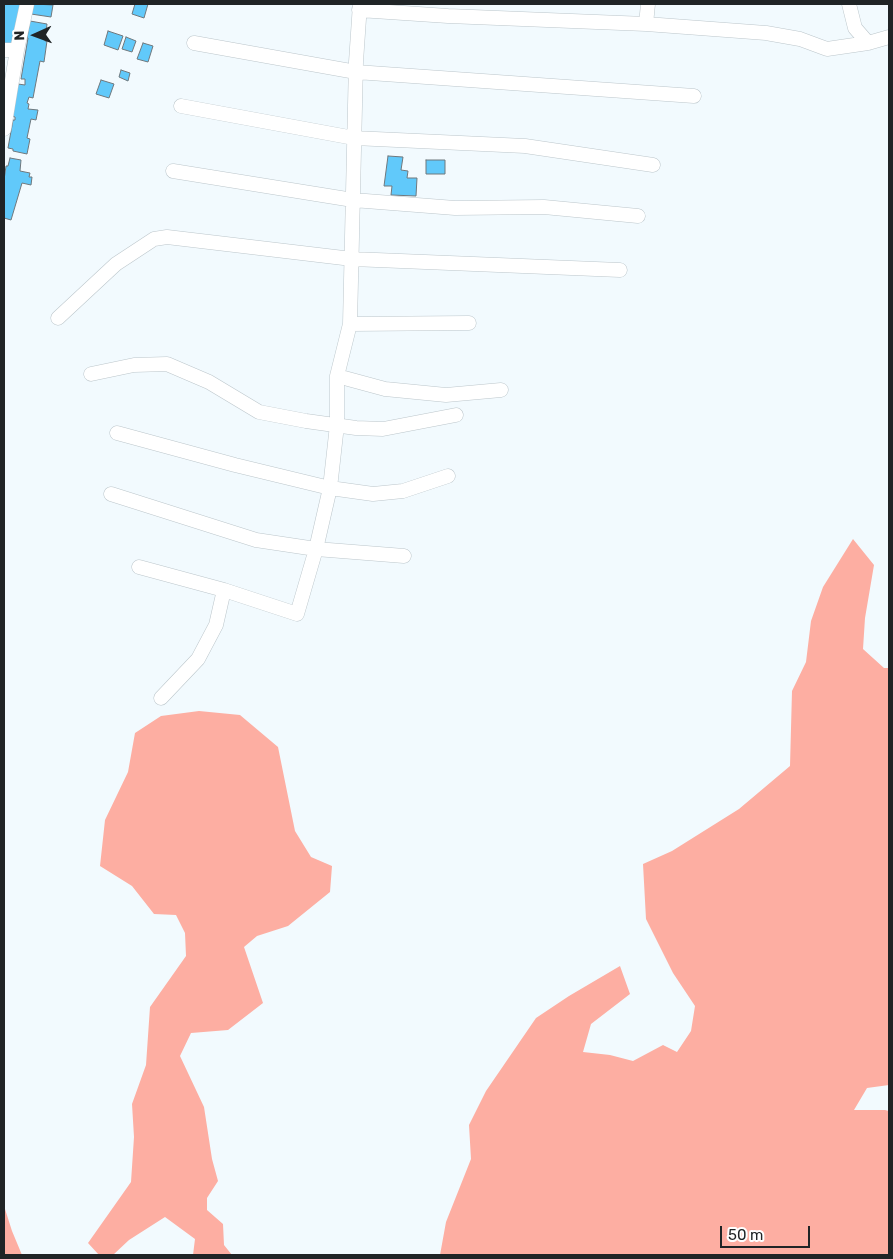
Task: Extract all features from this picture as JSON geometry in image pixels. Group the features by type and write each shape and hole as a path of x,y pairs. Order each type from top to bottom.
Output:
{"street":[{"path":"4,129 10,50 27,4"},
{"path":"646,24 648,4"},
{"path":"849,4 855,28 868,43"},
{"path":"140,567 224,590 297,614 316,549 330,488 337,425 337,376 350,324 356,72 360,7 449,10 766,33 800,39 827,48 868,43 889,36"},
{"path":"194,43 356,72 694,96"},
{"path":"181,106 354,138 525,146 653,164"},
{"path":"173,171 353,200 454,208 544,207 638,216"},
{"path":"58,318 116,264 154,239 167,238 352,259 620,270"},
{"path":"350,324 469,323"},
{"path":"91,374 134,364 167,364 209,382 259,412 356,428 384,429 456,415"},
{"path":"337,376 385,389 446,395 501,390"},
{"path":"117,433 330,488 373,494 404,491 448,476"},
{"path":"111,494 256,540 316,549 404,556"},
{"path":"161,698 198,659 216,625 224,590"}],"shaded area":[{"path":"853,539 874,565 865,618 863,649 884,668 889,668 889,1085 867,1088 854,1110 889,1111 889,1255 440,1255 446,1222 471,1159 469,1125 486,1091 536,1018 620,966 630,994 591,1024 583,1052 610,1055 633,1061 663,1045 677,1052 691,1031 695,1006 673,973 646,919 643,864 672,851 739,809 790,766 792,691 806,662 811,621 823,587"},
{"path":"199,711 240,715 278,747 295,831 311,857 332,866 330,892 288,926 257,936 244,947 263,1003 228,1030 191,1033 180,1056 204,1107 212,1159 218,1181 207,1198 207,1210 223,1224 224,1245 232,1255 193,1255 195,1239 165,1217 129,1240 113,1255 99,1255 88,1243 131,1182 134,1137 132,1104 146,1065 150,1007 186,956 185,933 176,915 154,914 132,886 100,866 105,820 128,772 135,733 161,716"},
{"path":"5,1209 12,1231 22,1255 4,1255"}],"building":[{"path":"4,4 21,4 11,50 4,49"},
{"path":"34,4 53,5 51,17 31,14"},
{"path":"135,4 148,4 144,18 132,14"},
{"path":"30,21 47,24 45,41 47,41 44,62 40,61 33,98 29,97 27,103 29,104 28,109 38,110 36,120 31,119 27,138 30,139 27,154 8,148 13,120 15,120 15,117 12,116 18,84 25,85 25,79 21,79"},
{"path":"108,31 123,36 118,50 104,45"},
{"path":"126,37 136,41 132,52 122,49"},
{"path":"143,43 153,46 148,62 137,59"},
{"path":"121,70 130,73 128,81 119,77"},
{"path":"101,80 114,84 109,98 96,94"},
{"path":"388,156 403,157 401,170 408,171 407,178 417,178 416,196 391,195 392,186 384,186"},
{"path":"10,158 21,160 20,171 30,173 29,177 32,177 31,185 22,183 11,220 4,218 4,180 6,166 8,166"},
{"path":"426,160 445,160 445,174 426,174"}]}
